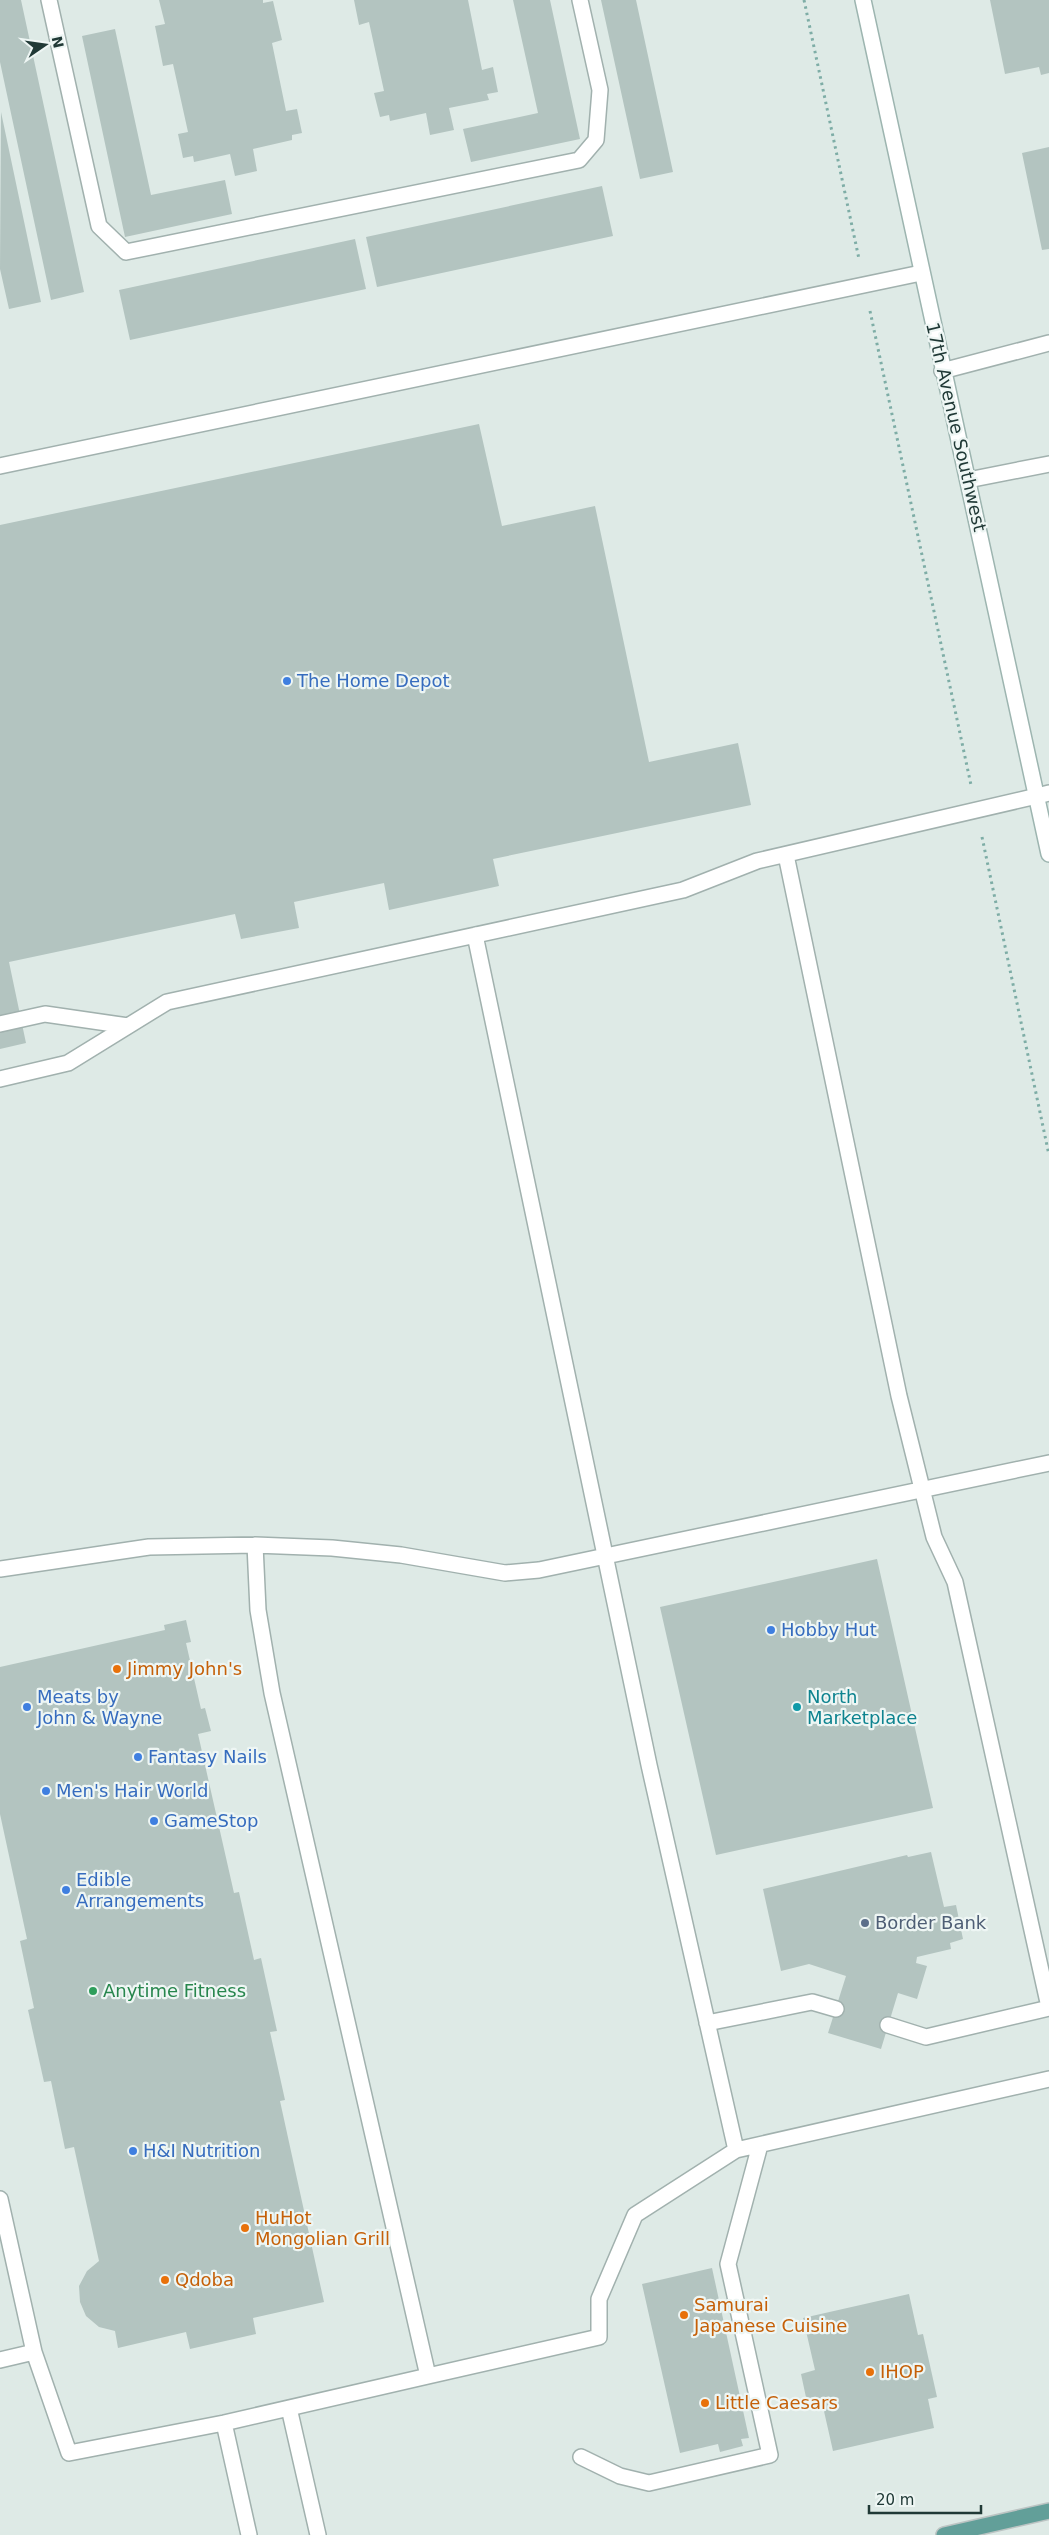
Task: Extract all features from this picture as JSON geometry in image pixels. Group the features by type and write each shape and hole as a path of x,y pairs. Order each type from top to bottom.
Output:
{"main road":[{"path":"944,2535 1049,2511"}],"street":[{"path":"49,0 99,226 126,252 579,160 596,140 600,90 580,0"},
{"name":"17th Avenue Southwest","path":"863,0 942,371 1043,795 1049,854"},
{"path":"0,466 921,273"},
{"path":"942,371 1049,343"},
{"path":"968,480 1049,464"},
{"path":"0,1079 68,1064 167,1002 683,890 757,861 1043,795"},
{"path":"786,855 897,1386 934,1537 955,1582 1049,2007 926,2037 888,2025"},
{"path":"475,935 605,1556 736,2150"},
{"path":"0,1024 45,1014 128,1026"},
{"path":"0,1569 149,1547 255,1545 332,1548 401,1555 505,1573 539,1570 1049,1463"},
{"path":"255,1545 258,1610 272,1692 428,2376"},
{"path":"707,2023 812,2002 836,2009"},
{"path":"0,2199 34,2352 69,2453 224,2423 599,2337 598,2300 634,2215 736,2150 1049,2079"},
{"path":"581,2457 620,2476 648,2483 770,2455 728,2264 760,2145"},
{"path":"0,2360 34,2352"},
{"path":"290,2408 318,2535"},
{"path":"224,2423 249,2535"}],"path":[{"path":"804,0 1049,1154"}],"building":[{"path":"0,0 21,0 84,292 51,300 0,62"},
{"path":"159,0 263,0 263,3 273,1 282,40 272,43 286,111 297,109 302,133 292,135 292,140 253,149 257,171 235,176 230,154 194,162 193,156 183,158 178,134 188,132 173,64 163,66 155,26 165,24"},
{"path":"354,0 468,0 482,70 493,67 498,92 487,94 489,100 449,108 454,130 430,135 426,113 390,121 389,115 380,117 374,93 384,91 369,22 359,25"},
{"path":"513,0 550,0 580,139 471,162 463,129 538,113"},
{"path":"601,0 636,0 673,172 640,179"},
{"path":"990,0 1049,0 1049,73 1041,75 1039,67 1005,74"},
{"path":"115,29 151,195 225,180 232,214 125,237 82,36"},
{"path":"1,112 41,302 9,309 0,269"},
{"path":"1049,147 1049,249 1042,250 1022,153"},
{"path":"602,186 613,236 377,287 366,237"},
{"path":"355,239 366,289 130,340 119,290"},
{"name":"The Home Depot","path":"479,424 502,526 595,506 649,762 738,743 751,805 493,859 499,886 389,910 384,883 294,902 299,928 241,939 235,914 9,962 26,1043 0,1049 0,525"},
{"name":"North Marketplace","path":"877,1559 933,1808 716,1855 660,1607"},
{"path":"186,1620 191,1642 186,1643 201,1709 205,1708 211,1731 198,1734 234,1893 239,1892 254,1960 261,1958 277,2031 270,2032 285,2100 280,2101 324,2302 253,2318 256,2334 190,2349 186,2332 118,2348 115,2331 99,2327 86,2316 80,2302 79,2286 87,2271 99,2261 74,2147 65,2149 51,2081 44,2082 28,2010 34,2008 20,1941 27,1939 0,1814 0,1667 165,1630 164,1625"},
{"name":"Border Bank","path":"931,1852 944,1907 956,1905 963,1939 950,1943 951,1949 917,1957 916,1963 927,1966 917,1999 898,1993 881,2049 828,2033 846,1976 809,1964 781,1971 763,1889 907,1855 908,1857"},
{"path":"712,2268 749,2438 741,2439 743,2446 720,2452 718,2444 680,2453 642,2284"},
{"name":"IHOP","path":"909,2294 918,2335 923,2334 937,2397 928,2399 934,2428 833,2451 821,2398 807,2402 801,2374 815,2370 803,2318"}],"place":[{"name":"The Home Depot","path":"287,681"},
{"name":"Hobby Hut","path":"771,1630"},
{"name":"Jimmy John's","path":"117,1669"},
{"name":"Meats by John & Wayne","path":"27,1707"},
{"name":"North Marketplace","path":"797,1707"},
{"name":"Fantasy Nails","path":"138,1757"},
{"name":"Men's Hair World","path":"46,1791"},
{"name":"GameStop","path":"154,1821"},
{"name":"Edible Arrangements","path":"66,1890"},
{"name":"Border Bank","path":"865,1923"},
{"name":"Anytime Fitness","path":"93,1991"},
{"name":"H&I Nutrition","path":"133,2151"},
{"name":"HuHot Mongolian Grill","path":"245,2228"},
{"name":"Qdoba","path":"165,2280"},
{"name":"Samurai Japanese Cuisine","path":"684,2315"},
{"name":"IHOP","path":"870,2372"},
{"name":"Little Caesars","path":"705,2403"}]}
